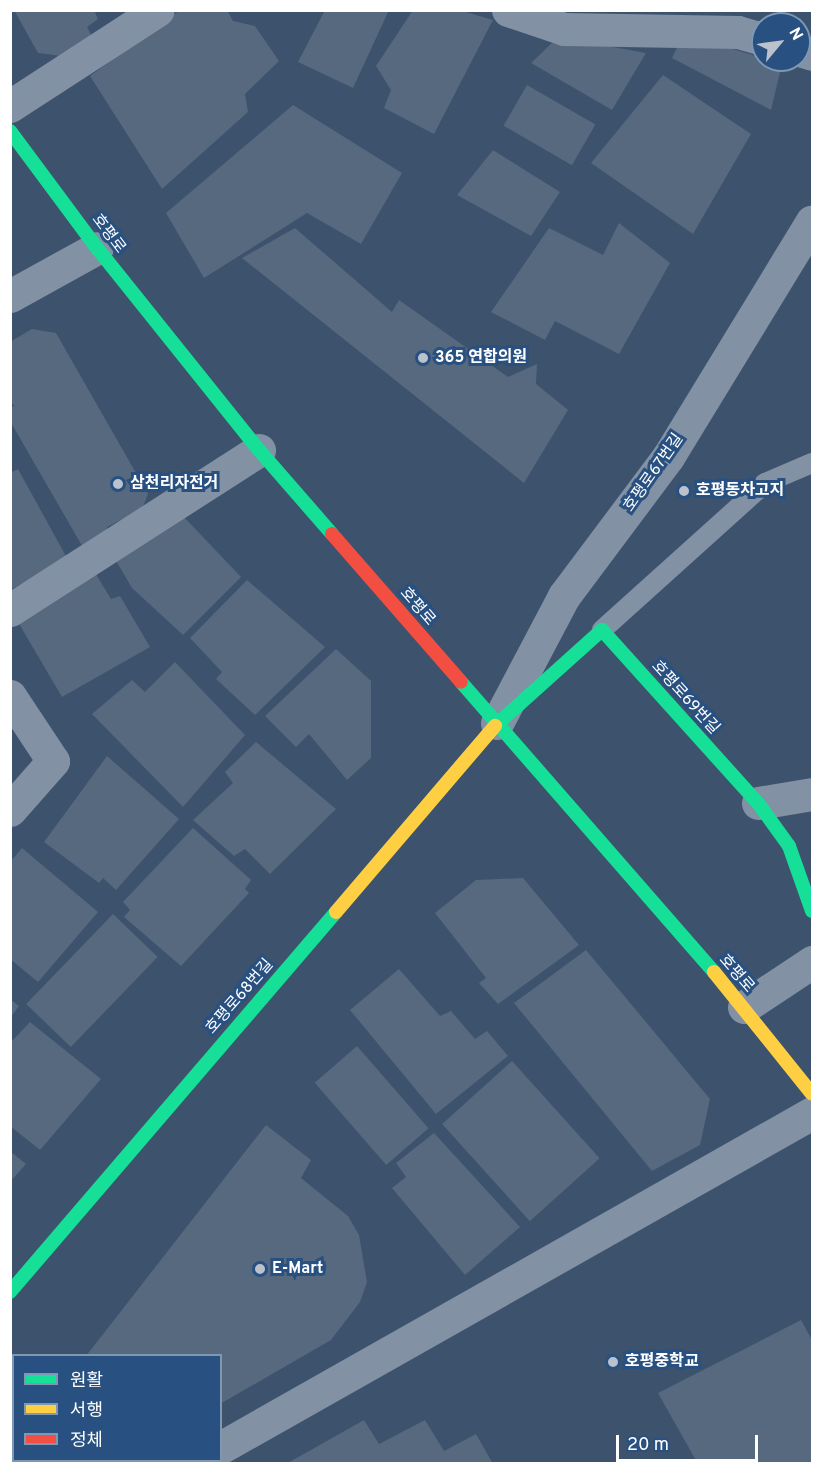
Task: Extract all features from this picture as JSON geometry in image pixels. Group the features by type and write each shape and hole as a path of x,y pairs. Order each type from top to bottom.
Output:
{"street":[{"path":"10,106 158,10"},
{"path":"508,10 564,30 738,32 751,36"},
{"name":"호평로","path":"10,130 97,248 260,450 496,725 744,1007 813,1094"},
{"name":"호평로67번길","path":"496,725 564,596 668,457 813,221"},
{"path":"10,296 97,248"},
{"path":"10,610 260,450"},
{"path":"496,725 602,630"},
{"name":"호평로69번길","path":"602,630 758,803 789,846 813,911"},
{"path":"10,696 53,761 10,810"},
{"name":"호평로68번길","path":"10,1292 496,725"},
{"path":"758,803 813,794"},
{"path":"744,1007 813,962"},
{"path":"222,1447 813,1113"}],"lane":[{"path":"602,630 765,483 813,463"}],"building":[{"path":"14,10 94,10 98,19 87,27 95,42 69,57 38,53"},
{"path":"180,10 227,10 233,21 255,26 279,61 245,94 248,112 162,189 90,76"},
{"path":"325,10 389,10 353,88 298,62"},
{"path":"413,10 459,10 493,20 434,134 384,108 391,90 376,66"},
{"path":"558,37 646,53 612,110 531,63"},
{"path":"681,39 751,54 751,72 780,72 771,110 672,58"},
{"path":"663,75 751,134 693,234 591,163"},
{"path":"527,85 595,125 572,165 504,126"},
{"path":"293,105 402,173 361,244 307,213 204,278 166,213"},
{"path":"493,150 560,192 531,236 457,195"},
{"path":"619,223 670,263 619,354 555,321 545,340 491,312 549,228 603,255"},
{"name":"365 연합의원","path":"295,228 392,312 399,300 508,377 537,364 536,384 568,410 524,483 242,258"},
{"path":"32,329 56,333 148,494 142,509 107,527 110,536 85,551 10,421 10,408 14,406 10,400 10,342"},
{"path":"18,469 67,558 10,590 10,473"},
{"path":"184,517 241,577 183,635 132,588 115,559"},
{"path":"94,571 111,599 120,596 150,647 62,697 15,617"},
{"path":"247,580 325,647 255,715 216,679 222,672 190,638"},
{"path":"336,649 371,681 371,758 347,780 309,734 296,747 265,716"},
{"path":"175,662 245,735 183,807 92,714 132,680 145,692"},
{"path":"256,742 336,809 270,874 245,849 234,856 193,820 233,783 225,772"},
{"path":"107,756 179,819 116,890 103,878 99,883 44,842"},
{"path":"193,828 251,880 245,889 249,893 181,966 124,917 130,910 123,902"},
{"path":"22,848 98,912 38,982 10,959 10,862"},
{"path":"523,878 579,945 498,1004 479,983 486,978 435,913 476,880"},
{"path":"113,914 158,957 71,1047 26,1004"},
{"path":"586,950 710,1099 700,1145 652,1171 514,1003"},
{"path":"399,969 440,1016 451,1011 475,1039 487,1031 508,1056 436,1114 350,1010"},
{"path":"10,999 19,1006 10,1018"},
{"path":"30,1022 101,1079 40,1150 10,1126 10,1043"},
{"path":"357,1046 429,1128 386,1165 315,1083"},
{"path":"512,1061 600,1158 530,1221 442,1124"},
{"name":"E-Mart","path":"266,1125 311,1160 301,1178 348,1216 359,1235 367,1282 360,1302 331,1340 222,1403 222,1354 88,1354"},
{"path":"434,1133 520,1227 465,1275 392,1188 406,1177 396,1163"},
{"path":"10,1151 26,1164 10,1182"},
{"path":"801,1320 812,1340 812,1464 698,1464 658,1393"},
{"path":"364,1420 379,1444 425,1420 444,1451 476,1434 493,1464 286,1464"}],"traffic: fast":[{"path":"10,131 97,248 259,450 332,534"},
{"path":"495,726 602,630 758,803 789,846 812,911"},
{"path":"461,682 714,972"},
{"path":"10,1292 336,912"}],"traffic: slow":[{"path":"336,912 495,726"},
{"path":"714,972 812,1094"}],"traffic: jam":[{"path":"332,534 461,682"}],"place":[{"name":"365 연합의원","path":"423,358"},
{"name":"삼천리자전거","path":"118,484"},
{"name":"호평동차고지","path":"684,491"},
{"name":"E-Mart","path":"260,1269"},
{"name":"호평중학교","path":"613,1362"}]}
